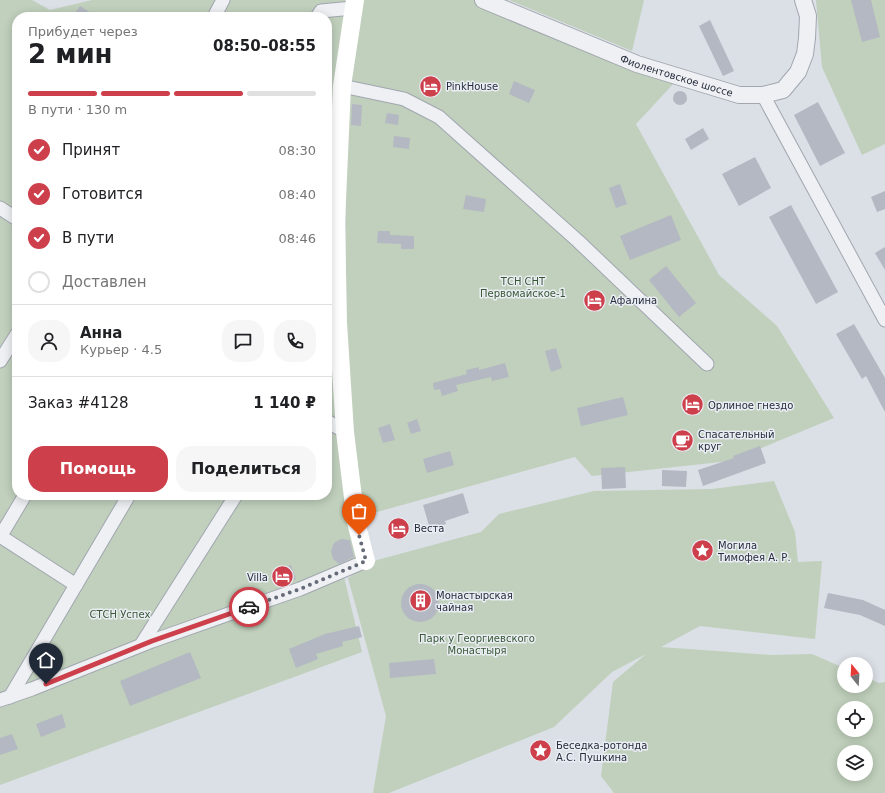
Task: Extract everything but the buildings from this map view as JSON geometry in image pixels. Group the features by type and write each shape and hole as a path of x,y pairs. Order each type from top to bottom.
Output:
{"main road":[{"path":"354,4 342,86 333,175 336,220 338,323 345,432 356,522 366,561"}],"street":[{"path":"217,12 223,0"},
{"name":"Фиолентовское шоссе","path":"483,0 637,64 739,95 763,95 783,90 798,72 805,54 807,38 808,16 804,0"},
{"path":"320,12 354,4"},
{"path":"342,86 404,99 439,117 578,241 707,364"},
{"path":"763,95 885,320"},
{"path":"0,208 12,216"},
{"path":"332,334 338,323"},
{"path":"0,361 12,342"},
{"path":"332,424 345,432"},
{"path":"22,500 0,536 76,584"},
{"path":"5,698 126,500"},
{"path":"141,645 233,500"},
{"path":"5,698 32,689 141,645 300,589 366,561"}],"green space":[{"name":"ТСН СНТ Первомайское-1","path":"0,0 32,0 50,10 92,0 345,0 357,5 358,3 352,0 475,0 676,81 636,124 719,275 777,326 834,418 730,461 592,476 575,457 359,517 347,431 345,91 350,50 344,90 341,299 346,439 362,559 344,577 362,652 0,785"},
{"path":"509,0 644,0 632,51"},
{"path":"816,0 885,0 885,144 862,155 822,67"},
{"name":"Парк у Георгиевского Монастыря","path":"774,481 795,532 798,562 822,561 815,639 700,626 661,647 772,655 812,654 837,665 837,693 873,693 873,680 879,683 885,682 885,793 614,793 601,776 613,682 646,654 612,672 554,727 389,793 373,793 386,716 348,578 377,560 481,532 499,514 594,491 712,489"}],"way so far":[{"path":"249,607 300,589 366,561 359,535"}],"place":[{"name":"PinkHouse","path":"431,86"},
{"name":"Афалина","path":"595,300"},
{"name":"Орлиное гнездо","path":"692,405"},
{"name":"Спасательный круг","path":"682,440"},
{"name":"Веста","path":"399,528"},
{"name":"Могила Тимофея А. Р.","path":"703,551"},
{"name":"Villa","path":"283,577"},
{"name":"Монастырская чайная","path":"420,601"},
{"name":"Беседка-ротонда А.С. Пушкина","path":"541,751"}],"route":[{"path":"46,684 152,641 249,607"}],"park label":[{"name":"СТСН Успех","path":"120,614"}]}
